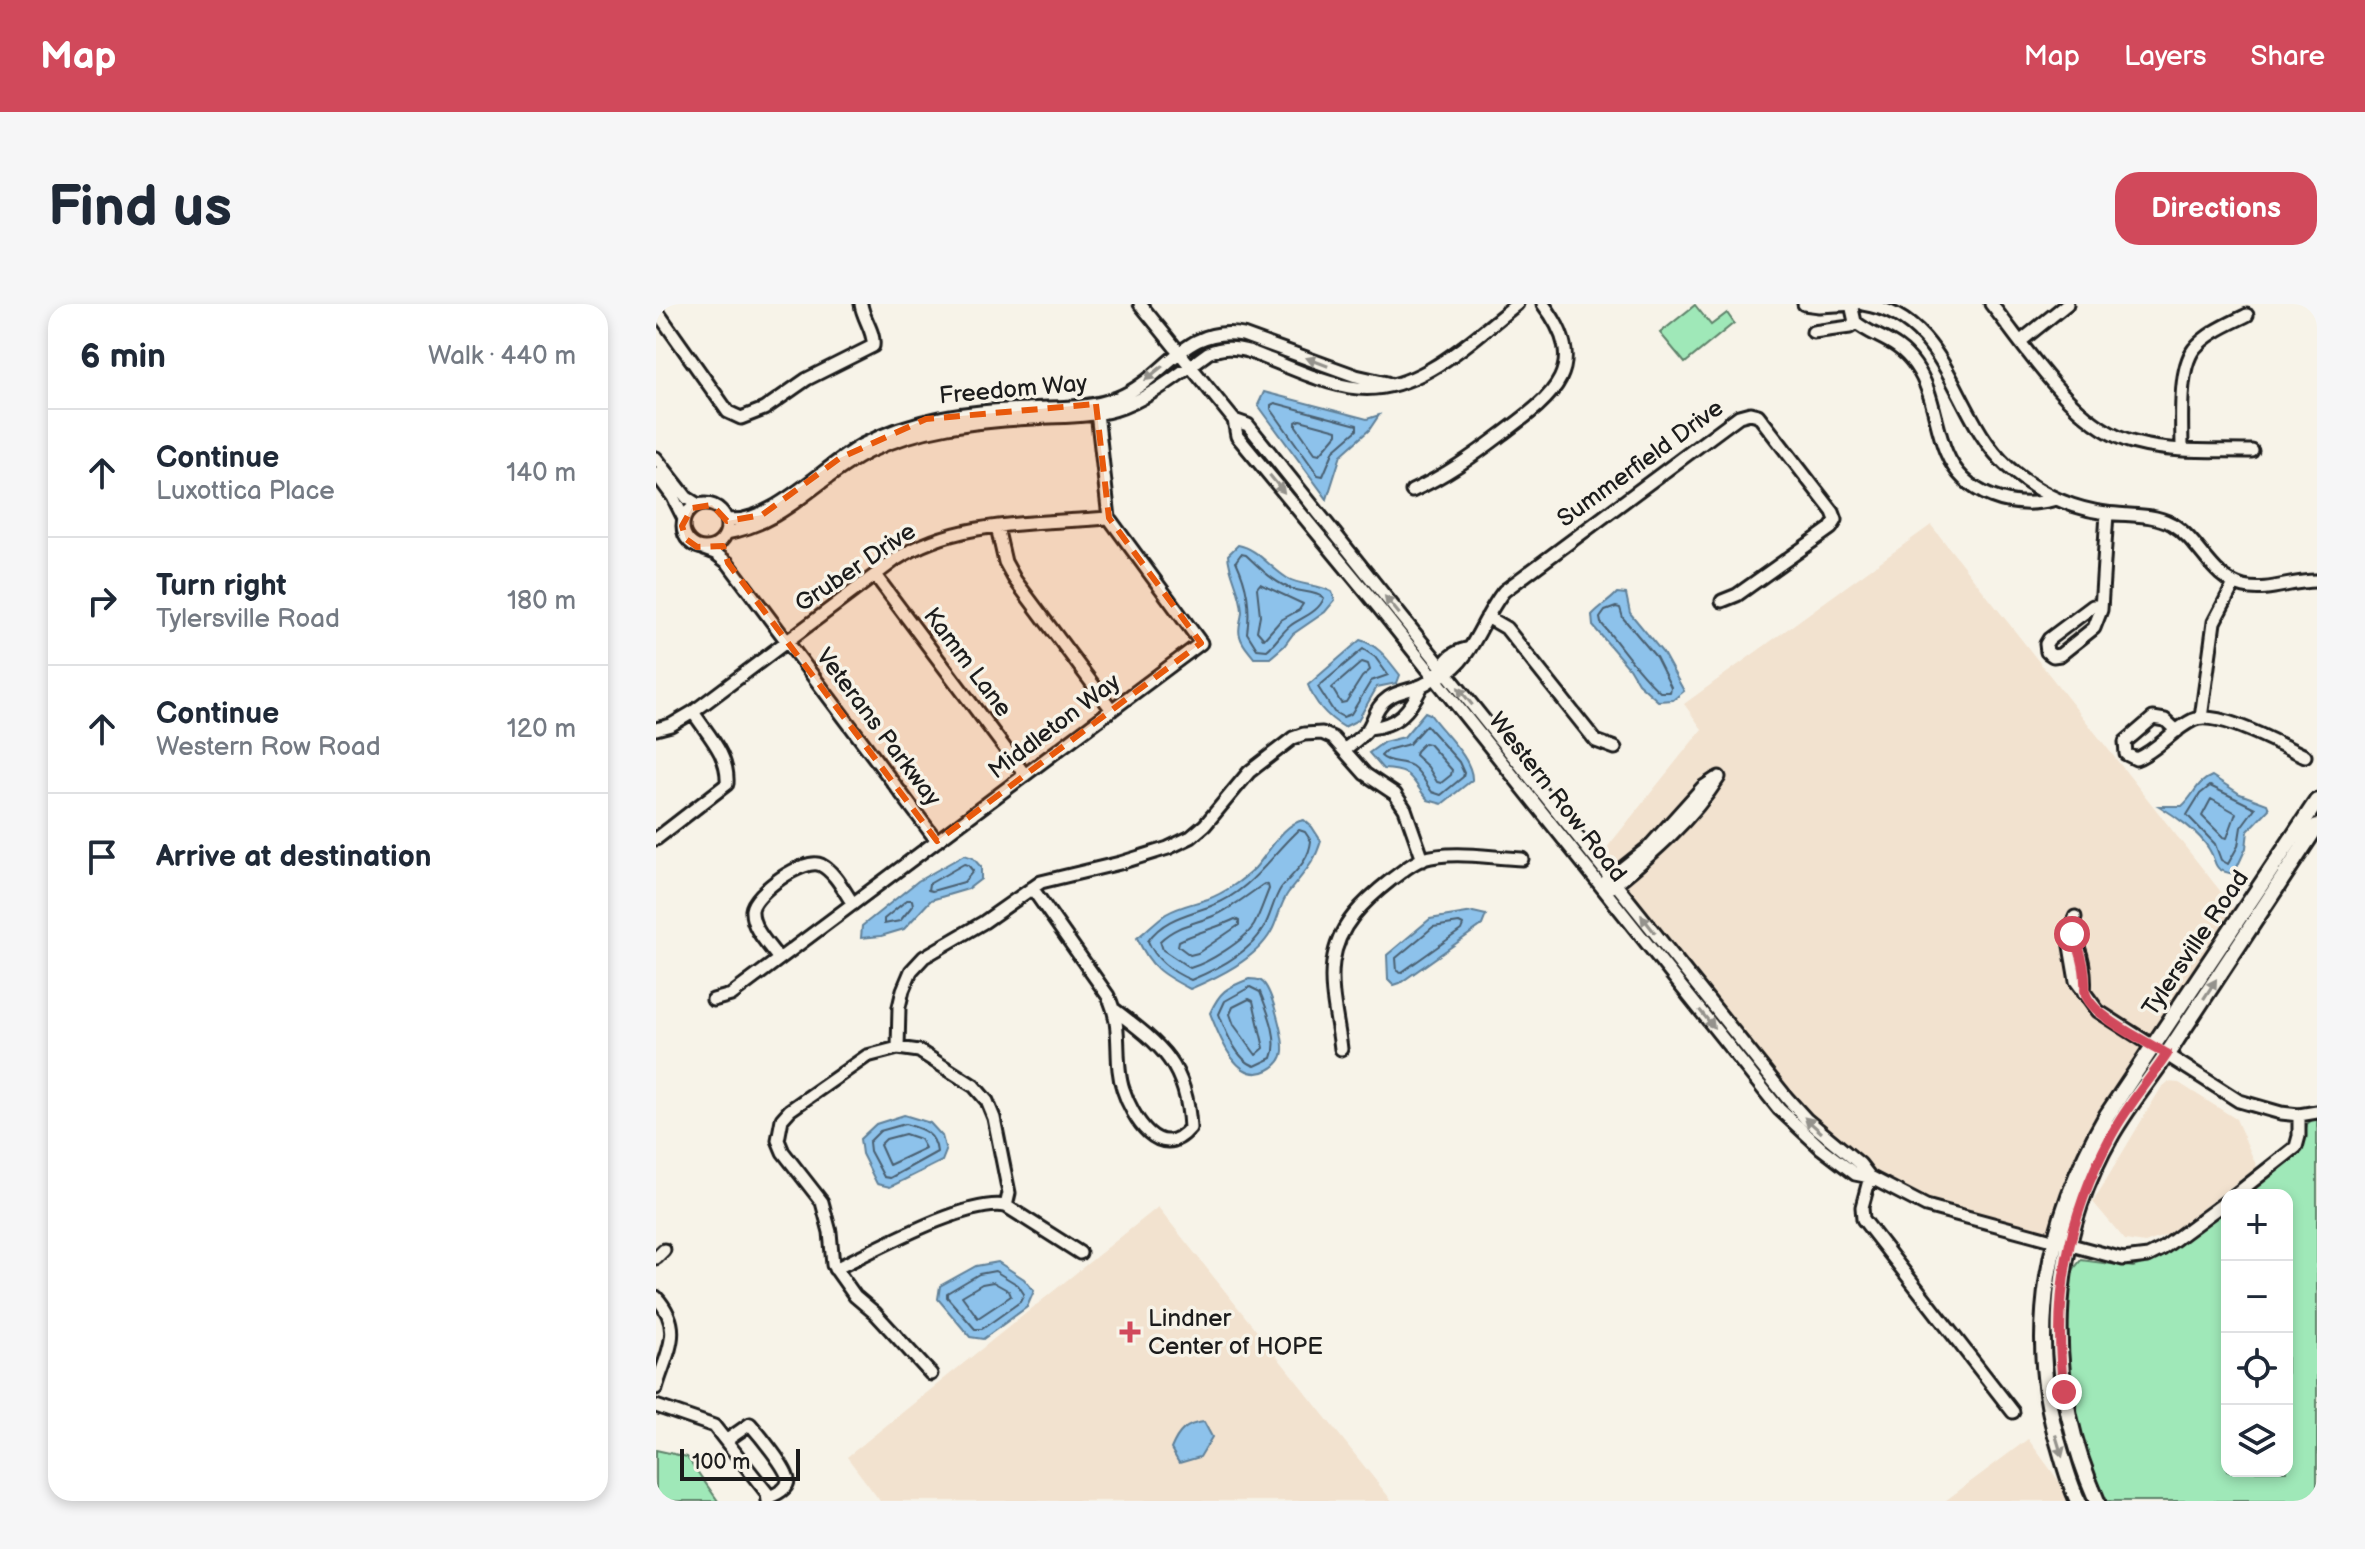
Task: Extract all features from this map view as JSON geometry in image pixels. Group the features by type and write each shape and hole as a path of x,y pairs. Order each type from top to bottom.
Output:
{"main road":[{"name":"Tylersville Road","path":"2053,1241 2061,1213 2089,1146 2317,801"},
{"name":"Tylersville Road","path":"2070,1246 2079,1208 2112,1133 2317,826"},
{"path":"2053,1241 2046,1279 2042,1355 2046,1396 2074,1499 2090,1485"},
{"path":"2070,1246 2060,1298 2059,1351 2069,1424 2096,1501"}],"street":[{"path":"656,310 728,412 741,418 764,409 807,379 873,346 874,339 862,314 861,304"},
{"name":"Western Row Road","path":"1140,304 1180,352 1187,367 1234,420 1248,425 1787,1098 1860,1164 1870,1177"},
{"name":"Freedom Way","path":"726,519 745,521 762,515 840,458 887,439 957,424 1097,408 1113,410 1137,400 1208,353 1231,348 1248,351 1350,387 1372,388 1392,384 1410,379 1437,364 1517,304"},
{"path":"1412,491 1465,462 1551,395 1564,367 1565,348 1558,325 1543,304"},
{"path":"1804,304 1853,304 1855,322"},
{"path":"1863,304 1884,309 1923,336 1941,360 1988,445 2023,479 2056,499 2107,513 2148,517 2171,524 2190,538 2217,570 2234,584 2261,588 2317,581"},
{"path":"1991,304 2061,392 2090,422 2105,432 2132,443 2182,449 2252,451"},
{"path":"2021,341 2067,304"},
{"path":"2182,449 2185,375 2189,357 2205,339 2247,315"},
{"path":"1855,322 1892,342 1914,363 1929,389 1947,453 1955,469 1967,482 1986,495 2009,502 2038,504 2056,499"},
{"path":"1813,332 1850,327 1855,322"},
{"name":"Freedom Way","path":"1097,408 1127,394 1207,335 1231,333 1356,376 1392,384"},
{"path":"1097,408 1109,518"},
{"name":"Summerfield Drive","path":"1444,670 1457,651 1466,649 1479,635 1493,604 1504,591 1739,416 1750,413 1758,415 1836,520 1831,528 1737,595 1722,601"},
{"name":"Western Row Road","path":"1234,420 1237,436 1435,677 1779,1109 1810,1139 1855,1174 1870,1177 1926,1206 2113,1257 2148,1256 2170,1244 2221,1206"},
{"name":"Freedom Way","path":"725,535 763,523 781,513 839,468 887,439"},
{"path":"656,458 687,498 698,505"},
{"path":"656,474 684,519"},
{"path":"725,535 716,545 704,549 691,544 682,526 684,519 698,505 718,508 726,519 725,535 724,549 728,563"},
{"path":"2101,606 2093,606 2049,639 2047,652 2053,656 2060,655 2098,623 2101,606 2107,513"},
{"name":"Gruber Drive","path":"656,729 671,725 693,712 875,575 923,544 955,532 1109,518"},
{"name":"Middleton Way","path":"713,1000 731,995 1201,643 1109,518"},
{"path":"997,527 1005,562 1015,580 1112,710"},
{"name":"Veterans Parkway","path":"704,549 728,563 937,841"},
{"name":"Kamm Lane","path":"875,575 1025,775"},
{"path":"2201,718 2214,622 2234,584"},
{"path":"1487,617 1506,628 1596,741 1615,748"},
{"path":"1344,750 1369,728 1385,700 1401,691 1422,686 1444,670"},
{"path":"1369,728 1386,726 1402,717 1422,686"},
{"path":"656,839 727,784 725,760 693,712"},
{"path":"2177,731 2165,720 2153,718 2129,738 2124,748 2130,758 2147,755 2177,731 2201,718 2220,720 2305,756"},
{"path":"898,1048 899,1007 911,971 924,957 984,922 1032,888 1058,876 1120,863 1191,837 1205,825 1249,772 1298,736 1322,733 1333,738 1365,774 1399,798 1423,860"},
{"path":"1603,889 1657,850 1709,793 1719,777 1703,787 1649,847 1613,881"},
{"path":"1341,1049 1332,975 1339,940 1364,900 1402,870 1423,860 1454,856 1522,859"},
{"path":"779,959 759,931 752,912 760,895 793,870 811,863 821,866 831,873 853,904"},
{"path":"1032,888 1115,1010 1122,1085 1134,1116 1157,1140 1170,1143 1190,1128 1189,1110 1178,1072 1170,1056 1115,1010"},
{"path":"2075,917 2070,946 2076,981 2098,1011 2239,1101 2299,1115 2317,1112"},
{"path":"931,1374 875,1313 855,1296 835,1269 822,1202 783,1152 778,1140 782,1119 790,1110 867,1056 898,1048 919,1051 974,1086 987,1101 994,1118 1009,1193 1006,1206"},
{"path":"2243,1189 2296,1147 2299,1115"},
{"path":"1870,1177 1862,1207 1863,1219 2013,1412"},
{"path":"835,1269 960,1211 980,1205 1006,1206 1080,1253"},
{"path":"656,1297 670,1315 673,1327 656,1388"},
{"path":"656,1406 709,1423 727,1440 769,1499 786,1486 788,1480 784,1469 750,1424 727,1440"}],"highlighted area":[{"path":"1096,404 1109,518 1201,643 937,841 728,563 723,546 697,547 686,539 682,526 692,508 712,505 727,521 762,515 840,458 926,419"}],"shaded area":[{"path":"1931,525 2240,916 2107,1115 2053,1241 1978,1222 1870,1177 1806,1119 1597,860 1702,729 1684,704"},
{"path":"2168,1082 2179,1083 2236,1119 2257,1167 2228,1189 2221,1189 2221,1194 2169,1234 2145,1243 2125,1240 2093,1202 2161,1088"},
{"name":"Lindner Center of HOPE","path":"1158,1207 1392,1501 880,1501 847,1457"},
{"path":"2028,1439 2061,1484 2078,1501 1945,1501"}],"green space":[{"path":"1695,305 1711,325 1727,313 1734,323 1685,363 1660,333"},
{"path":"2317,1116 2317,1501 2103,1501 2077,1435 2063,1349 2067,1277 2081,1260 2133,1267 2162,1257 2221,1210 2221,1477 2293,1477 2293,1189 2248,1189 2303,1145 2307,1124"},
{"path":"656,1450 687,1457 718,1501 656,1501"}],"water":[{"path":"1264,392 1367,419 1379,415 1369,430 1341,455 1327,499 1258,405"},
{"path":"1238,545 1251,550 1287,578 1332,592 1335,600 1325,612 1293,634 1270,658 1254,658 1240,636 1241,604 1228,555"},
{"path":"1617,593 1626,594 1630,613 1663,653 1684,691 1673,700 1658,701 1638,683 1593,626 1592,615"},
{"path":"1360,640 1378,649 1400,675 1397,683 1377,687 1358,720 1344,727 1322,709 1308,685"},
{"path":"1425,712 1456,746 1471,772 1472,780 1442,804 1428,800 1414,781 1401,771 1383,769 1369,753 1384,742 1404,737"},
{"path":"2212,776 2240,794 2267,804 2269,809 2248,831 2246,848 2234,874 2218,868 2200,837 2159,806 2182,806 2202,782"},
{"path":"1304,820 1321,841 1308,868 1285,897 1271,932 1256,951 1224,973 1190,989 1158,969 1137,938 1166,914 1214,896 1239,882 1255,868 1289,827"},
{"path":"964,855 973,858 981,867 981,879 968,889 931,900 904,929 861,938 862,926 918,881"},
{"path":"1473,912 1486,915 1482,925 1400,983 1394,985 1388,979 1387,955 1430,919"},
{"path":"1249,979 1265,985 1283,1045 1278,1063 1257,1073 1238,1065 1218,1034 1210,1013 1225,991"},
{"path":"904,1115 930,1123 942,1136 946,1151 942,1161 890,1187 877,1184 862,1154 860,1139 876,1124"},
{"path":"998,1262 1024,1279 1034,1291 1027,1307 983,1339 970,1337 938,1299 940,1286 976,1266"},
{"path":"1204,1422 1212,1437 1200,1457 1179,1463 1171,1449 1176,1438 1187,1427"}],"place":[{"name":"Lindner Center of HOPE","path":"1130,1332"}],"route":[{"path":"2064,1392 2059,1351 2060,1298 2079,1208 2112,1133 2167,1054 2098,1011 2092,1004 2084,993 2086,980 2078,944 2072,934"}]}
